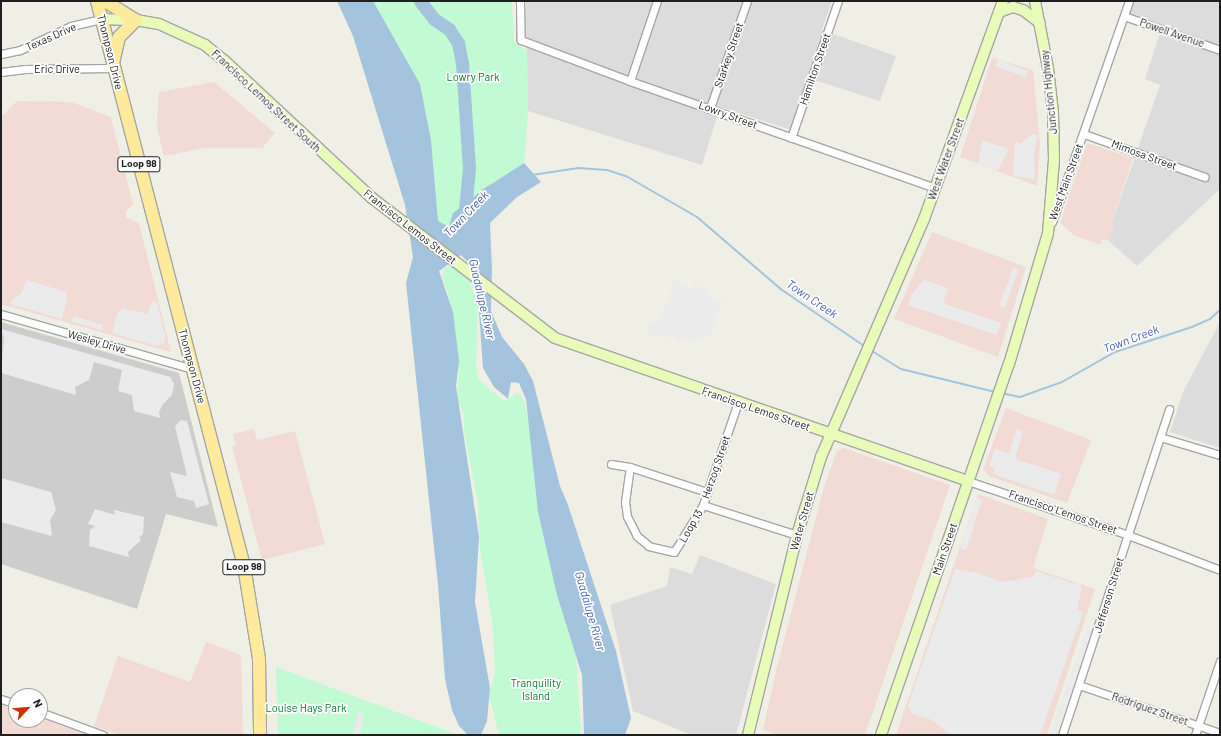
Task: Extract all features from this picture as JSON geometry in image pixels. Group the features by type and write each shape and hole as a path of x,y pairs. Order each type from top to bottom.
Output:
{"main road":[{"name":"Thompson Drive","path":"97,1 239,545 252,609 259,659 260,735"},
{"path":"105,1 136,20 120,38 113,66"}],"street":[{"name":"Lowry Street","path":"520,1 521,40 630,81 935,188"},
{"path":"630,81 657,1"},
{"name":"Starkey Street","path":"710,108 747,1"},
{"name":"Hamilton Street","path":"791,138 838,1"},
{"name":"West Water Street","path":"882,315 935,188 1003,1"},
{"name":"Junction Highway","path":"1035,1 1040,23 1054,112 1054,160 1048,233"},
{"name":"West Main Street","path":"1009,364 1048,233 1084,134 1129,1"},
{"path":"999,12 1013,7 1022,10 1040,23"},
{"name":"Powell Avenue","path":"1124,16 1220,50"},
{"name":"Francisco Lemos Street South","path":"101,18 136,20 170,27 215,52 336,167"},
{"name":"Texas Drive","path":"1,54 20,50 71,26 101,18"},
{"name":"Eric Drive","path":"1,72 25,69 113,66"},
{"name":"Mimosa Street","path":"1084,134 1205,177"},
{"name":"Francisco Lemos Street","path":"336,167 393,215 556,338 830,434 1128,535 1220,570"},
{"name":"Wesley Drive","path":"1,314 193,369"},
{"name":"Water Street","path":"749,735 798,535 830,434 882,315"},
{"name":"Main Street","path":"881,735 1009,364"},
{"name":"Herzog Street","path":"738,402 703,505 798,535"},
{"name":"Jefferson Street","path":"1062,735 1160,437 1168,408"},
{"path":"1160,437 1220,455"},
{"path":"611,464 630,467 707,492"},
{"name":"Loop 13","path":"630,467 625,502 627,516 637,536 649,546 674,552 703,505"},
{"path":"1194,735 1220,661"},
{"name":"Rodriguez Street","path":"1079,685 1220,733"},
{"path":"48,715 103,735"}],"shaded area":[{"path":"526,1 832,1 822,30 896,56 880,101 808,78 791,130 720,107 702,165 528,111"},
{"path":"1134,1 1220,1 1220,189 1137,266 1109,241 1114,226 1111,225 1160,85 1145,79 1162,27 1129,15"},
{"path":"992,58 1033,70 1040,144 1037,186 960,157"},
{"path":"998,60 1028,71 1025,77 995,66"},
{"path":"214,82 275,133 262,148 204,148 164,156 157,128 159,92"},
{"path":"17,101 71,102 111,117 133,204 126,211 126,217 139,223 171,352 1,304 1,117"},
{"path":"1032,134 1038,135 1034,153 1035,179 1013,176 1015,142 1020,144"},
{"path":"982,140 1009,149 998,170 978,164"},
{"path":"1087,143 1133,158 1111,224 1115,226 1109,241 1102,239 1100,245 1074,235 1060,223"},
{"path":"932,232 1026,267 998,357 894,319"},
{"path":"1013,268 1018,270 1005,308 999,306"},
{"path":"679,279 682,284 694,291 694,285 708,290 709,295 718,301 723,300 711,335 689,343 660,335 652,338 646,324 659,319 673,289 670,283"},
{"path":"27,280 66,292 67,300 62,319 10,304 12,299 21,294"},
{"path":"924,280 948,288 943,303 1001,323 997,335 908,305 912,294"},
{"path":"153,300 157,302 165,334 165,343 156,346 112,333 117,314 123,308 147,314"},
{"path":"73,316 103,325 102,330 72,322"},
{"path":"1,322 179,373 218,527 166,514 137,609 1,564"},
{"path":"1220,322 1220,448 1170,432 1183,392"},
{"path":"1,329 170,377 174,384 172,395 163,404 159,412 160,418 134,411 132,395 118,391 122,370 94,362 89,380 75,387 76,395 1,373 4,338"},
{"path":"1006,408 1091,440 1067,503 989,476 983,470"},
{"path":"181,420 187,421 209,504 196,508 194,501 177,497 170,472 187,476 175,426"},
{"path":"254,429 257,440 295,431 325,544 262,560 232,446 236,445 233,434"},
{"path":"1017,429 1023,431 1015,459 1061,474 1054,495 993,474 995,468 989,466 995,449 1009,454"},
{"path":"844,448 950,485 865,735 778,735 763,730 776,671 824,487 837,451"},
{"path":"1,478 51,492 56,510 50,520 52,536 1,522"},
{"path":"978,494 1048,519 1033,568 1095,589 1047,735 896,735"},
{"path":"977,498 982,500 966,550 960,548"},
{"path":"95,509 115,515 114,510 144,517 143,534 139,538 141,540 128,552 129,557 89,546 90,530 95,526 88,524"},
{"path":"700,555 776,584 736,735 691,735 633,711 610,605 667,586 670,567 692,574"},
{"path":"955,569 975,572 1003,582 1033,577 1036,571 1082,586 1077,610 1083,612 1040,735 951,735 930,719 912,714 908,705"},
{"path":"1095,623 1057,735 1050,735 1087,628"},
{"path":"206,642 241,655 243,735 120,735 94,726 118,656 190,682"},
{"path":"1,705 8,707 8,728 48,728 48,721 87,735 1,735"},
{"path":"358,713 364,714 360,735 353,735"}],"green space":[{"name":"Lowry Park","path":"373,1 512,1 514,42 527,51 528,111 524,163 485,188 449,227 438,221 431,140 420,84"},
{"name":"Tranquility Island","path":"454,265 471,278 471,289 478,301 476,369 479,380 504,401 518,393 524,400 576,655 581,735 499,735 489,694 495,674 493,628 480,549 478,503 464,432 464,415 457,397 459,372 448,292 442,278 445,268"},
{"name":"Louise Hays Park","path":"276,667 458,735 278,735"}],"water":[{"path":"337,1 373,1 420,84 431,140 438,221 449,227 453,213 485,188 524,163 541,182 517,197 490,223 492,270 491,311 502,337 524,364 533,381 560,486 568,505 616,651 631,718 625,735 584,735 582,675 557,595 538,512 526,399 519,383 511,382 508,399 494,387 483,368 476,270 461,255 439,271 453,312 459,361 456,386 479,537 475,602 490,688 487,721 481,735 467,734 459,726 452,710 445,679 438,585 406,283 413,257 405,205 353,36"}],"waterway":[{"name":"Guadalupe River","path":"420,1 434,19 449,29 458,43 462,63 469,168 464,220"},
{"name":"Town Creek","path":"532,175 578,168 607,170 626,176 697,217 782,290 864,346"},
{"name":"Town Creek","path":"1001,393 1020,397 1062,382 1115,352 1192,327 1210,319 1220,310"},
{"name":"Town Creek","path":"872,351 901,369 995,392"}]}
